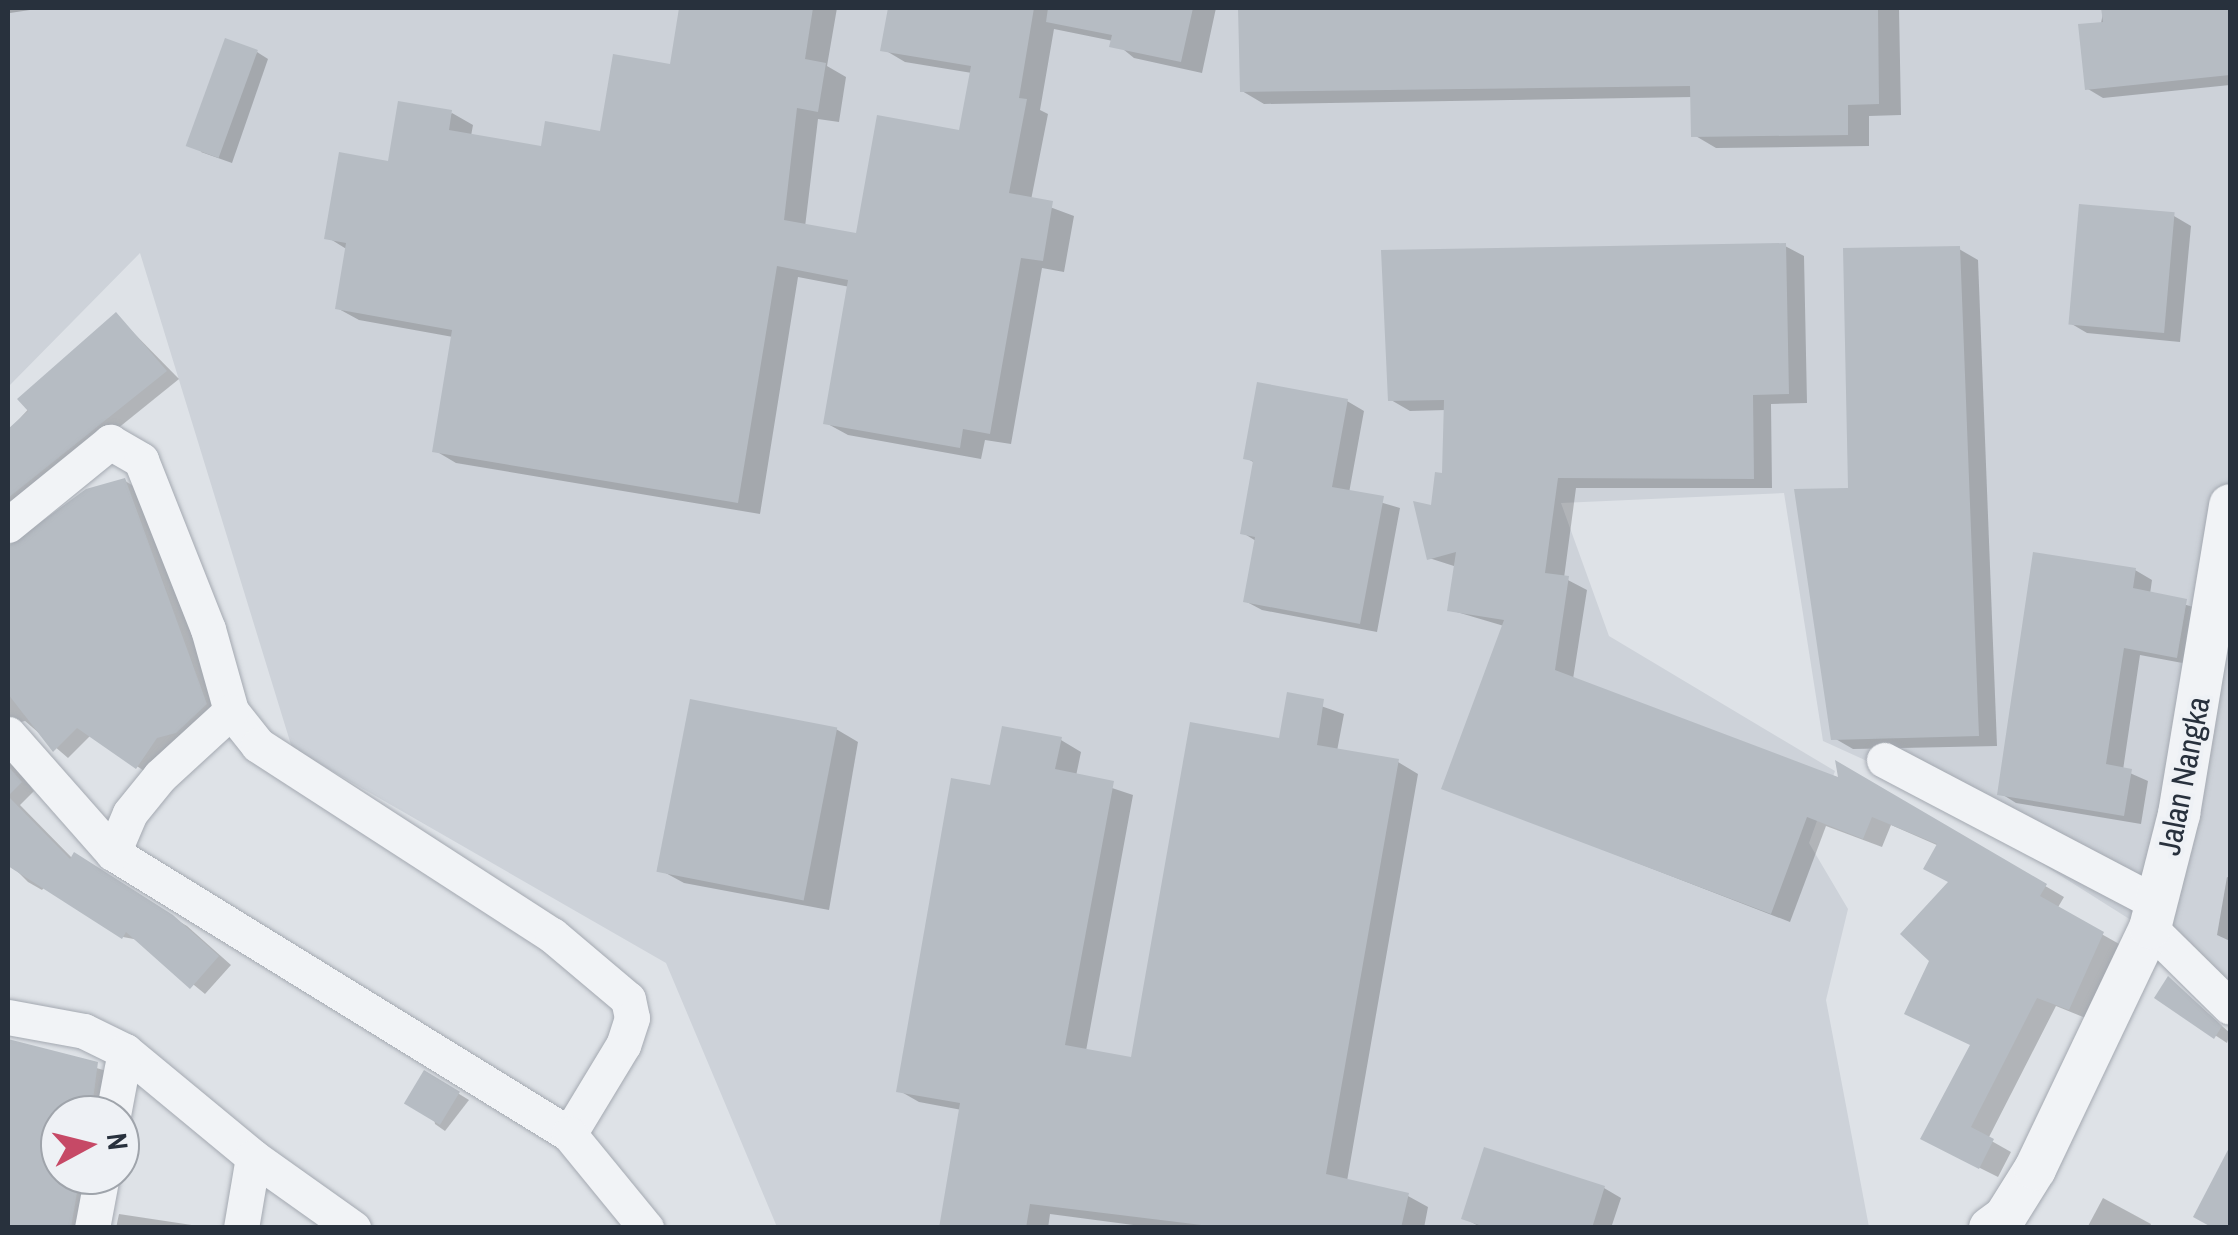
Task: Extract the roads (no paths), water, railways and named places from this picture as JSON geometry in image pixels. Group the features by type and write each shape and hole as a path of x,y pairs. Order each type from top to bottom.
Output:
{"street":[{"path":"8,526 110,442 128,448 150,475 208,629 231,711 258,744 552,934 628,1000 632,1018 623,1045 569,1134"},
{"name":"Jalan Nangka","path":"1990,1228 2005,1217 2035,1169 2153,916 2179,814 2230,505"},
{"path":"113,853 130,814 160,776 231,711"},
{"path":"8,734 113,853 569,1134 646,1228"},
{"path":"1884,760 2153,916 2230,1007"},
{"path":"8,1017 84,1031 125,1051 252,1157 353,1228"},
{"path":"117,1095 125,1051"},
{"path":"241,1228 252,1157"},
{"path":"92,1228 98,1195"}]}
